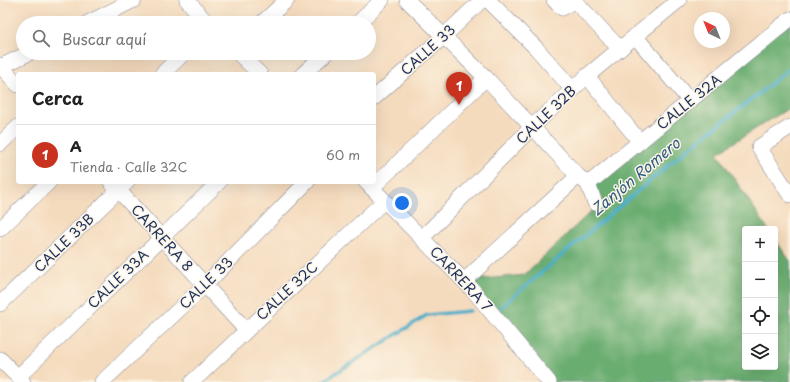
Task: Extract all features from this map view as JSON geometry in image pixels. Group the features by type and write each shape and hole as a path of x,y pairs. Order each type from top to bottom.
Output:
{"street":[{"path":"102,16 134,0"},
{"path":"188,0 201,16"},
{"path":"270,16 288,0"},
{"path":"365,16 382,0"},
{"path":"407,0 486,78 583,180 595,203"},
{"name":"CALLE 33","path":"376,96 482,0"},
{"path":"488,0 536,48 572,90"},
{"path":"554,0 562,8 574,0 620,49"},
{"name":"CALLE 32B","path":"422,238 532,127 587,76 635,36 669,3"},
{"name":"CALLE 32A","path":"464,281 583,180 640,142 790,20"},
{"path":"635,36 690,102"},
{"path":"16,59 0,66 16,83"},
{"path":"164,72 177,60"},
{"path":"243,60 250,71"},
{"path":"305,72 318,60"},
{"path":"587,76 640,142"},
{"path":"376,179 486,78"},
{"path":"0,131 16,123"},
{"path":"790,127 759,147 790,195"},
{"path":"0,144 16,129"},
{"path":"0,229 47,184"},
{"name":"CALLE 33A","path":"20,379 217,184"},
{"name":"CALLE 33","path":"102,382 205,285 305,184"},
{"name":"CARRERA 8","path":"119,185 162,238 246,330"},
{"name":"CALLE 33B","path":"0,304 119,185"},
{"name":"CARRERA 7","path":"369,185 472,289 549,382"},
{"name":"CALLE 32C","path":"192,382 384,200"},
{"path":"0,359 20,379"}],"green space":[{"path":"790,19 790,108 717,153 766,226 742,226 742,370 778,370 778,243 790,261 790,382 549,382 464,281 524,275 603,200 588,184"}],"waterway":[{"name":"Zanjón Romero","path":"501,307 685,151 790,68"},
{"name":"Zanjón Romero","path":"322,382 427,315 470,311"}],"place":[{"name":"A","path":"459,105"}]}
